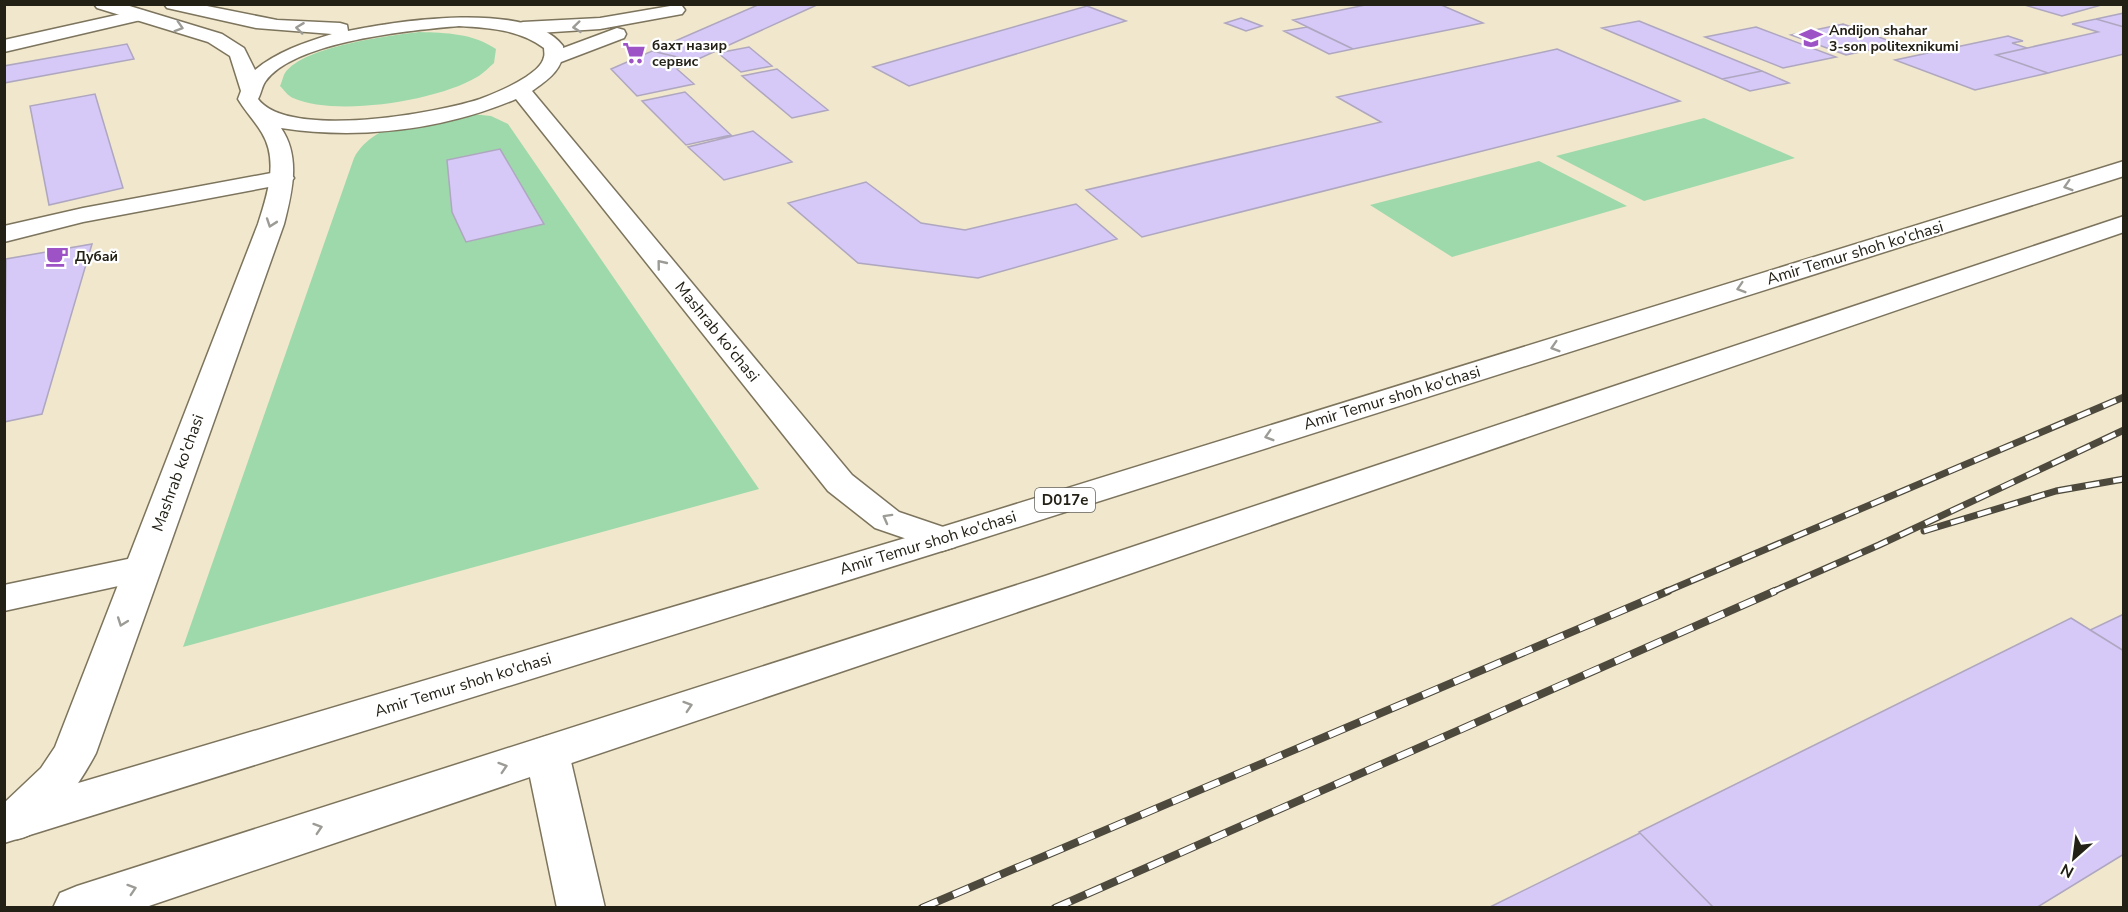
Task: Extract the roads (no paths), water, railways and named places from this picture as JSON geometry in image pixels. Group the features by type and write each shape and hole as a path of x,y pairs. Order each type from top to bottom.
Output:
{"main road":[{"name":"Mashrab ko'chasi","path":"10,822 57,781 74,753 271,224 282,178 276,138 252,98 243,57 232,46 215,38 104,4"},
{"path":"173,4 248,22 308,30 379,29 459,21 494,23 523,28 601,24 635,20 682,7"},
{"path":"379,29 334,39 294,53 265,69 252,98 282,121 324,127 376,126 430,119 480,106 520,90 544,74 554,58 682,7"},
{"path":"4,46 139,15"},
{"path":"523,28 542,36 553,46 554,58"},
{"name":"Mashrab ko'chasi","path":"520,90 840,483 887,520 942,539"},
{"name":"Amir Temur shoh ko'chasi","path":"10,822 942,539 2124,168"},
{"path":"4,234 83,215 282,178"},
{"path":"77,908 1058,585 2124,223"},
{"path":"4,598 142,569"},
{"path":"547,753 581,908"}],"railway":[{"path":"1665,592 2124,397"},
{"path":"1772,592 1879,545 2124,430"},
{"path":"1924,531 2056,491 2124,479"},
{"path":"922,908 1668,591"},
{"path":"1055,908 1775,591"}],"place":[{"name":"Andijon shahar 3-son politexnikumi","path":"1811,38"},
{"name":"бахт назир сервис","path":"634,53"},
{"name":"Дубай","path":"57,256"}]}
